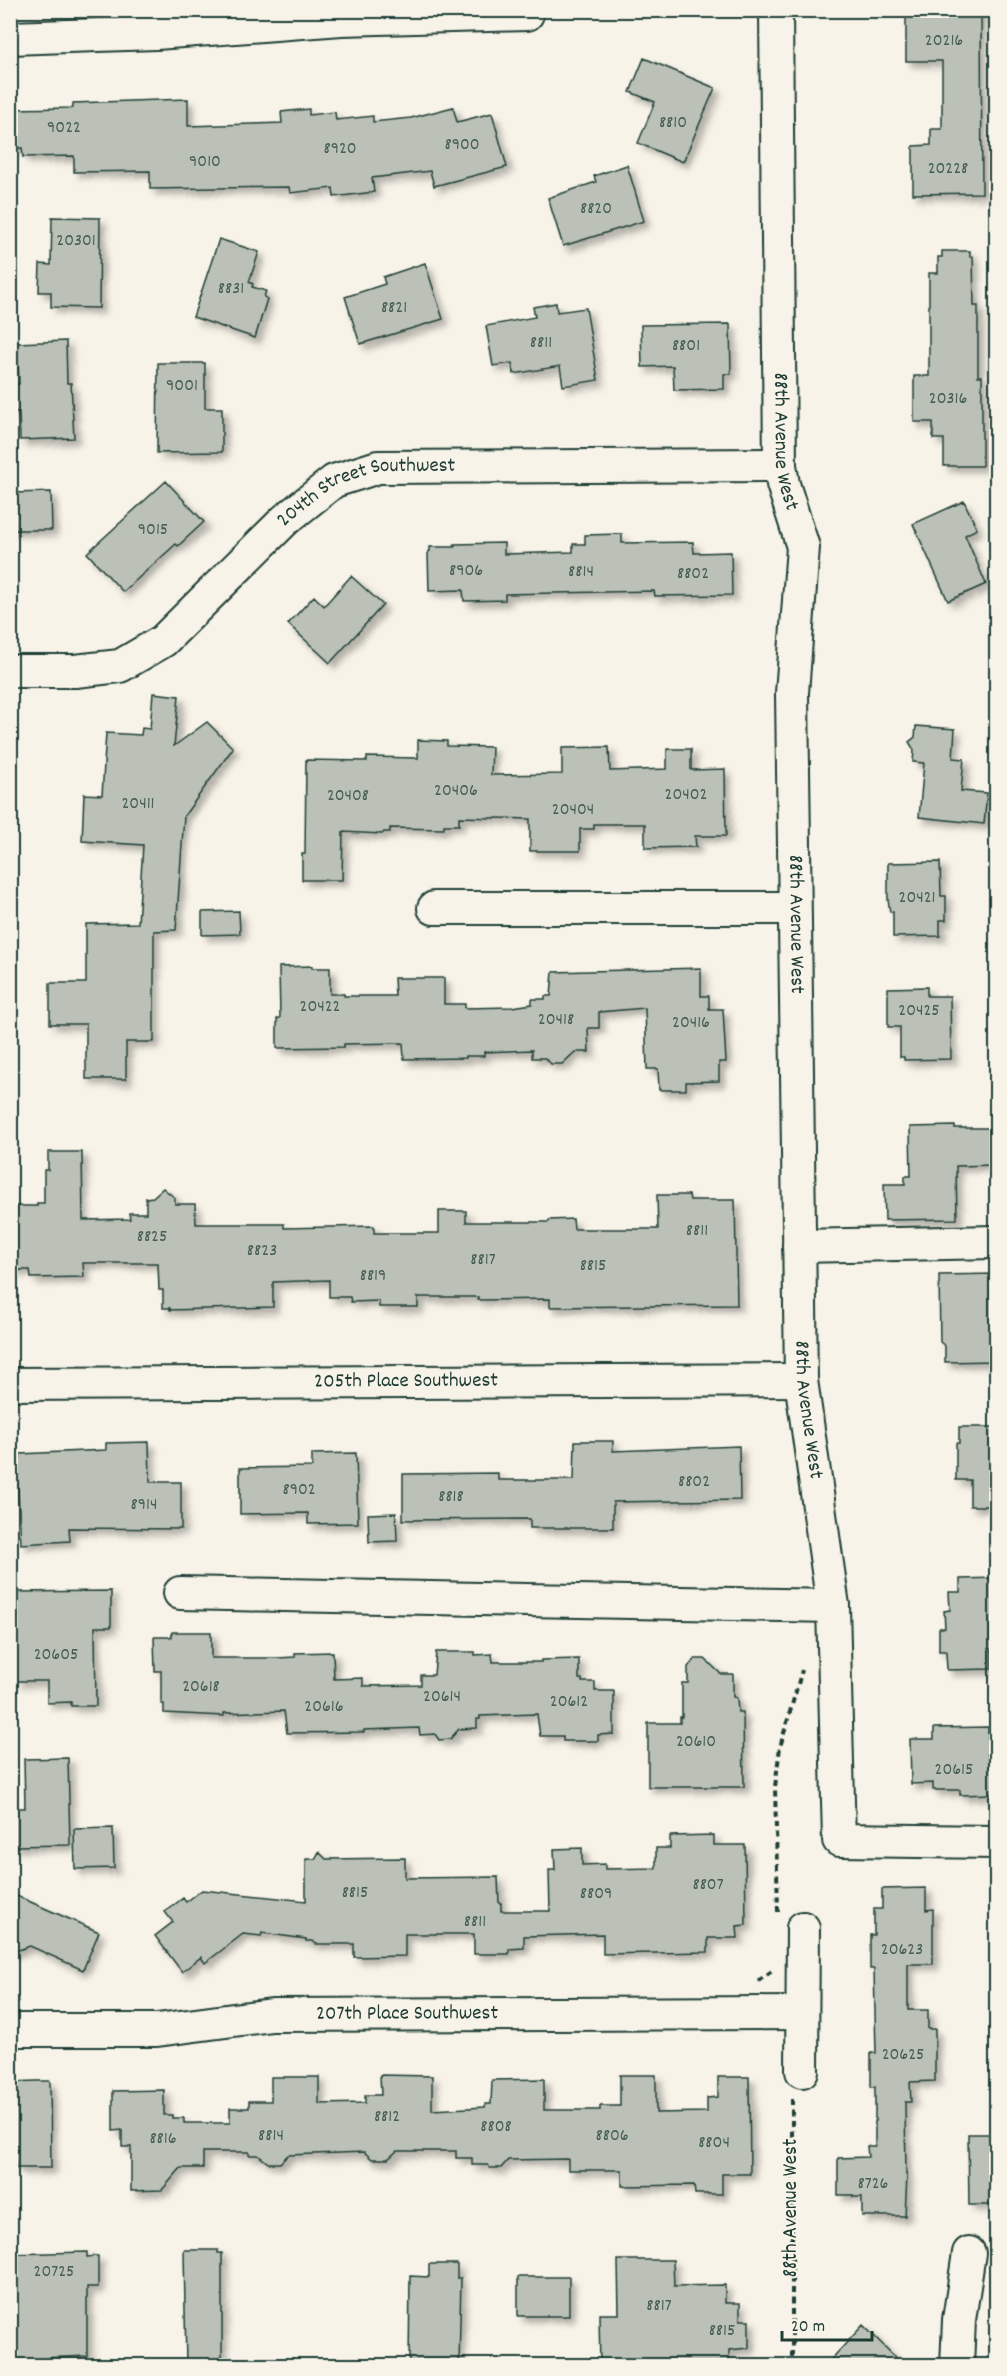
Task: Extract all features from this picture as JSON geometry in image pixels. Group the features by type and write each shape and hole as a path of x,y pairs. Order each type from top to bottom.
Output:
{"street":[{"name":"88th Avenue West","path":"776,10 780,465 783,484 802,547 792,693 801,1380 833,1606 839,1840 996,1842"},
{"path":"10,38 156,33 341,19 527,14"},
{"name":"204th Street Southwest","path":"10,671 75,670 120,666 163,640 285,520 334,481 378,467 780,465"},
{"path":"434,908 794,908"},
{"path":"799,1246 996,1242"},
{"name":"205th Place Southwest","path":"10,1384 801,1380"},
{"path":"180,1593 833,1606"},
{"path":"790,1925 802,2013 795,2082"},
{"name":"207th Place Southwest","path":"10,2030 157,2030 273,2015 802,2013"},
{"path":"957,2366 959,2320 969,2253"}],"path":[{"path":"790,1925 775,1787 780,1747 803,1666"},
{"path":"749,1986 771,1974 775,1965"},
{"name":"88th Avenue West","path":"792,2366 792,2099 795,2082"}],"building":[{"path":"906,10 981,10 982,193 913,194 913,146 931,145 931,129 942,129 942,61 906,61"},
{"path":"644,58 715,88 683,162 638,143 655,102 630,92"},
{"path":"188,99 188,126 282,123 281,112 309,109 309,115 335,112 336,120 373,116 373,122 411,118 453,107 457,122 492,113 507,167 434,186 430,171 372,178 374,192 334,197 333,188 290,193 289,187 150,189 150,171 74,172 74,156 23,157 22,148 10,148 10,109 73,108 73,103"},
{"path":"627,165 644,221 563,246 548,198 596,182 594,176"},
{"path":"52,217 100,218 99,308 51,307 51,292 39,292 40,264 51,265"},
{"path":"219,239 259,252 249,282 253,284 252,287 266,291 264,297 267,299 255,338 193,317"},
{"path":"942,251 970,251 970,257 973,256 974,306 978,306 978,376 982,376 982,466 944,466 944,439 933,439 933,422 914,422 914,376 929,376 929,273 938,273 938,257 942,257"},
{"path":"425,263 443,319 360,344 345,297 385,284 383,277"},
{"path":"556,303 557,312 586,308 598,380 563,386 560,366 514,374 512,363 493,366 486,326 535,317 533,307"},
{"path":"730,324 731,374 724,374 724,389 674,390 673,366 642,367 641,325"},
{"path":"66,341 67,383 71,383 74,438 20,440 19,412 10,412 10,384 19,384 17,343"},
{"path":"158,363 205,363 205,408 222,408 222,452 157,453"},
{"path":"166,481 204,522 123,592 87,553"},
{"path":"51,492 52,530 10,530 10,493"},
{"path":"964,501 977,529 965,535 986,584 948,601 913,524"},
{"path":"622,534 622,543 693,542 694,553 731,552 732,595 655,596 654,591 505,594 505,600 464,601 463,590 429,591 428,552 430,547 504,543 504,554 573,552 573,544 585,544 585,535"},
{"path":"351,576 383,605 330,663 288,624 314,596 324,606"},
{"path":"153,693 179,696 174,746 207,722 233,748 184,816 176,930 154,931 154,1042 126,1042 126,1079 86,1079 86,1024 50,1024 50,983 86,983 86,924 138,923 143,845 82,841 84,794 102,795 106,733 141,735 142,728 150,729"},
{"path":"916,726 955,729 953,758 964,759 961,791 987,793 984,824 919,817 924,763 913,762 914,750 909,742 915,737"},
{"path":"418,740 447,741 447,746 492,747 491,775 562,774 562,748 609,747 610,771 667,769 667,749 691,749 691,770 725,769 726,836 695,836 696,847 645,848 645,824 594,824 594,829 580,829 580,851 530,851 530,819 459,817 459,825 444,825 444,829 390,828 390,832 382,834 343,832 342,880 302,880 302,854 305,854 306,760 367,761 367,757 418,758"},
{"path":"940,862 941,896 946,896 946,920 940,920 940,936 893,937 893,912 890,912 888,900 888,863"},
{"path":"239,911 240,934 202,935 202,912"},
{"path":"312,966 312,968 330,968 330,994 344,994 344,996 395,996 394,978 444,978 444,1004 465,1004 465,1008 512,1007 532,1004 532,999 545,999 545,996 551,996 553,972 701,968 701,996 709,996 709,1009 723,1009 726,1062 719,1062 719,1081 686,1082 686,1090 659,1090 658,1069 647,1069 645,1008 599,1012 599,1028 588,1028 589,1052 575,1052 562,1064 551,1064 545,1058 532,1058 532,1050 484,1052 484,1056 466,1056 466,1058 404,1059 403,1043 277,1048 277,1019 280,1018 279,967"},
{"path":"927,987 927,996 950,996 951,1059 904,1060 904,1057 900,1057 900,1027 888,1027 888,988"},
{"path":"955,1126 955,1128 996,1128 996,1165 956,1166 957,1219 885,1220 884,1184 905,1184 905,1176 911,1176 910,1127"},
{"path":"48,1152 82,1152 83,1220 130,1219 129,1213 146,1213 146,1198 153,1197 163,1188 175,1198 175,1204 195,1204 196,1224 284,1224 284,1228 374,1226 374,1233 439,1233 439,1211 466,1211 466,1222 549,1222 549,1220 573,1219 574,1229 658,1229 657,1195 689,1195 690,1200 735,1200 737,1305 550,1307 550,1299 478,1300 478,1297 418,1297 418,1307 379,1307 379,1301 351,1302 350,1297 329,1297 329,1280 273,1282 273,1307 170,1310 170,1308 163,1308 163,1290 159,1290 158,1263 83,1263 84,1277 31,1278 30,1270 10,1270 10,1206 37,1206 37,1203 44,1203 44,1170 48,1170"},
{"path":"996,1274 996,1361 945,1362 945,1346 940,1342 939,1275"},
{"path":"959,1427 996,1427 996,1506 970,1506 970,1480 956,1480 956,1443 959,1443"},
{"path":"575,1441 613,1441 613,1451 739,1446 740,1500 613,1502 613,1528 530,1528 530,1519 403,1520 403,1474 498,1473 498,1480 574,1480"},
{"path":"149,1442 150,1482 181,1482 181,1529 69,1528 70,1541 21,1544 16,1458 20,1458 20,1454 106,1450 106,1443"},
{"path":"356,1453 358,1523 308,1524 308,1513 240,1514 240,1468 312,1467 312,1454"},
{"path":"396,1513 397,1541 369,1542 368,1514"},
{"path":"996,1578 996,1649 991,1649 991,1669 947,1670 946,1651 939,1651 939,1628 945,1628 944,1611 950,1610 949,1592 960,1592 960,1579"},
{"path":"111,1591 111,1627 95,1627 96,1706 71,1706 71,1702 47,1703 47,1681 16,1681 15,1592"},
{"path":"172,1632 211,1632 211,1658 277,1658 295,1657 295,1653 333,1652 334,1679 363,1678 363,1686 421,1685 421,1675 434,1675 436,1652 492,1654 493,1662 579,1659 579,1679 582,1679 582,1682 595,1682 595,1691 614,1691 614,1734 598,1735 598,1741 563,1741 563,1736 540,1736 537,1714 480,1716 480,1719 477,1719 477,1728 459,1729 450,1739 439,1740 435,1734 420,1735 419,1728 364,1730 364,1732 287,1733 284,1711 224,1713 224,1716 164,1713 164,1704 161,1704 161,1671 155,1671 154,1637 172,1637"},
{"path":"695,1659 705,1659 721,1674 733,1674 733,1697 737,1698 738,1712 743,1712 744,1787 648,1787 648,1723 680,1723 682,1683 688,1683 688,1667"},
{"path":"988,1727 988,1757 996,1757 996,1790 992,1790 992,1794 960,1795 960,1790 933,1790 933,1783 911,1784 910,1739 934,1739 934,1728"},
{"path":"68,1758 70,1845 12,1846 12,1808 25,1808 24,1759"},
{"path":"113,1828 114,1868 75,1869 74,1829"},
{"path":"714,1835 714,1845 745,1845 746,1925 737,1926 738,1938 708,1938 708,1952 603,1954 603,1934 524,1936 524,1948 509,1949 509,1954 474,1954 474,1934 405,1934 405,1956 354,1957 354,1944 316,1944 306,1939 262,1933 261,1936 243,1934 205,1963 201,1957 182,1972 155,1936 173,1922 165,1912 183,1898 186,1902 202,1890 306,1901 306,1859 315,1859 319,1852 326,1859 405,1858 405,1878 498,1877 501,1911 550,1911 549,1870 555,1870 554,1849 582,1848 582,1865 605,1864 605,1869 656,1868 656,1848 670,1848 670,1836"},
{"path":"926,1888 926,1910 933,1909 933,1964 908,1964 908,2010 928,2010 928,2029 935,2029 935,2081 910,2082 911,2102 905,2102 907,2175 905,2216 862,2216 862,2197 838,2195 838,2158 868,2157 867,2146 875,2146 875,2087 871,2087 871,2053 876,2053 874,1969 870,1969 870,1935 874,1935 874,1909 882,1909 882,1889"},
{"path":"10,1893 99,1932 83,1970 30,1946 10,1953"},
{"path":"380,2075 432,2076 432,2110 485,2107 485,2104 491,2104 492,2080 544,2079 544,2110 600,2110 600,2106 620,2106 620,2075 656,2075 656,2113 707,2112 707,2098 718,2097 718,2077 749,2077 750,2174 722,2174 722,2194 695,2194 694,2185 622,2186 622,2170 568,2170 568,2159 508,2160 501,2168 490,2168 488,2165 472,2165 472,2158 456,2158 456,2151 397,2151 388,2159 372,2159 364,2152 288,2155 280,2163 268,2163 258,2155 249,2155 249,2152 203,2152 203,2168 181,2168 162,2190 131,2191 131,2147 122,2147 122,2130 113,2131 113,2091 164,2090 164,2115 184,2118 184,2123 230,2123 230,2108 249,2108 249,2101 271,2101 271,2077 319,2077 319,2104 365,2103 365,2095 381,2095"},
{"path":"50,2081 51,2168 15,2168 15,2143 12,2143 11,2082"},
{"path":"968,2134 996,2134 996,2205 969,2205"},
{"path":"184,2250 218,2250 218,2253 222,2253 222,2366 186,2366"},
{"path":"87,2252 87,2257 98,2256 98,2287 87,2287 87,2356 47,2358 47,2366 10,2366 10,2254"},
{"path":"618,2260 673,2260 674,2286 725,2285 725,2303 740,2303 740,2320 749,2320 749,2348 729,2350 729,2366 600,2366 599,2314 619,2314"},
{"path":"429,2264 457,2264 457,2278 461,2278 459,2366 409,2366 410,2276 429,2277"},
{"path":"518,2277 569,2277 569,2316 518,2316"},
{"path":"863,2325 904,2366 825,2366"}]}
